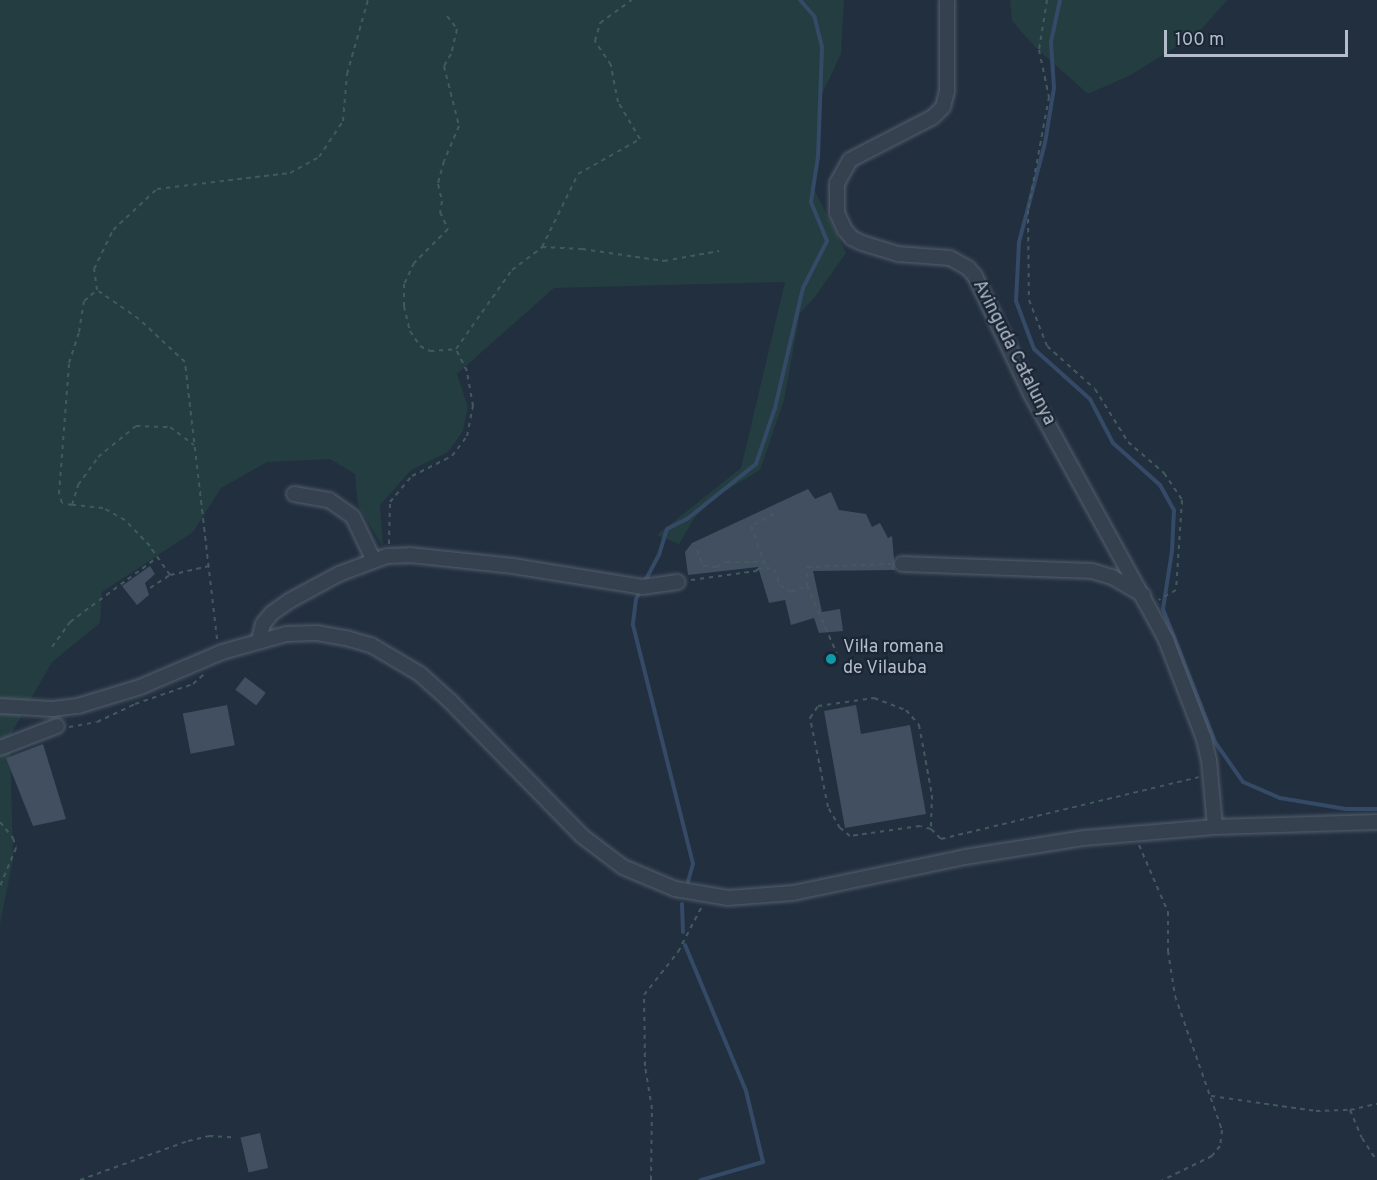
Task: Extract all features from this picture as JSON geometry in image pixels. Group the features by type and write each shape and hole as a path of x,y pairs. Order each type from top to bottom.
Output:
{"street":[{"name":"Avinguda Catalunya","path":"946,0 947,91 943,107 933,117 850,160 837,183 837,213 845,230 852,238 898,254 950,258 968,267 975,276 1031,394 1166,640 1204,739 1211,776 1215,826"},
{"path":"294,494 329,500 353,517 373,559"},
{"path":"259,640 263,624 281,607 314,587 373,559 387,556 410,555 513,566 642,587 678,582"},
{"path":"902,564 1092,571 1112,577 1146,601"},
{"path":"0,706 52,709 78,705 140,687 222,652 286,634 317,633 346,638 371,645 420,674 450,701 562,817 603,852 646,879 675,889 708,896 745,898 793,893 965,857 1136,833 1215,826 1377,822"},
{"path":"0,748 57,726"}],"path":[{"path":"222,652 216,638 185,362 139,319 97,290 94,269 113,230 158,189 290,173 319,157 343,121 347,74 368,0"},
{"path":"456,349 512,270 542,247 578,174 640,139 618,102 611,65 596,41 600,23 632,0"},
{"path":"1047,0 1039,50 1049,97 1028,210 1029,300 1047,346 1095,389 1128,442 1164,474 1182,500 1176,590 1146,601"},
{"path":"447,16 457,29 451,54 444,66 459,126 438,184 442,201 440,212 448,230 414,263 404,284 404,306 410,331 420,345 430,351 456,349"},
{"path":"542,247 582,249 664,261 719,250"},
{"path":"97,290 84,301 80,332 69,363 59,494 62,503 104,508 125,520 158,557 170,575"},
{"path":"387,556 391,538 388,526 390,502 412,476 452,456 467,436 473,406 467,371 456,349"},
{"path":"72,505 78,486 98,457 136,426 170,427 194,445"},
{"path":"766,568 751,526 774,514"},
{"path":"697,550 703,566 716,567 726,562 765,562"},
{"path":"52,647 70,622 158,557"},
{"path":"837,654 807,586 807,567 902,564"},
{"path":"150,588 170,575 208,566"},
{"path":"678,582 756,572 758,569 766,568 774,569 780,585 791,592 807,586"},
{"path":"57,726 71,727 97,722 135,704 193,684 203,676 204,660"},
{"path":"932,829 932,795 920,725 906,710 874,698 818,706 810,718 828,807 840,828 850,836 920,826 932,829 942,839 1178,780 1211,776"},
{"path":"0,822 13,837 16,848 0,886"},
{"path":"1136,833 1168,912 1168,951 1174,996 1222,1130 1217,1152 1206,1160 1163,1180"},
{"path":"651,1180 652,1109 645,1066 644,995 678,952 708,896"},
{"path":"1211,1096 1289,1110 1350,1110 1377,1104"},
{"path":"1350,1110 1362,1138 1377,1161"},
{"path":"80,1180 209,1136 231,1137"}],"green space":[{"path":"0,0 844,0 841,54 820,98 815,191 846,253 814,298 800,313 784,400 760,470 720,494 695,517 679,544 657,535 741,468 785,282 554,288 457,374 468,407 463,431 448,452 411,470 380,505 383,547 358,505 355,474 330,459 267,462 221,488 193,532 102,592 100,623 52,662 10,736 13,859 0,924"},
{"path":"1010,0 1227,0 1198,33 1131,75 1088,94 1034,46 1012,21"}],"building":[{"path":"808,489 815,499 831,492 839,510 866,514 872,527 880,523 888,538 892,536 895,570 813,571 822,612 840,609 843,631 819,633 814,618 791,625 785,600 769,603 758,567 688,575 685,552 692,543"},
{"path":"150,566 155,574 145,583 149,595 137,605 122,586"},
{"path":"245,677 266,693 256,705 235,690"},
{"path":"227,705 235,745 191,754 183,714"},
{"path":"856,705 861,734 910,725 926,814 845,828 824,711"},
{"path":"43,744 66,819 33,826 6,758"},
{"path":"260,1133 268,1168 249,1173 241,1137"}],"waterway":[{"path":"644,583 659,555 667,529 687,519 756,464 775,408 803,288 827,241 811,202 818,157 822,47 814,16 800,0"},
{"path":"1060,0 1051,42 1054,88 1045,143 1019,242 1016,301 1034,349 1090,399 1113,443 1160,485 1174,510 1172,551 1163,609 1215,742 1243,782 1280,798 1346,809 1377,809"},
{"path":"641,590 636,599 633,625 693,864 688,881"},
{"path":"682,904 683,932"},
{"path":"685,945 746,1091 763,1162 701,1180"}],"place":[{"name":"Vil·la romana de Vilauba","path":"831,659"}]}
